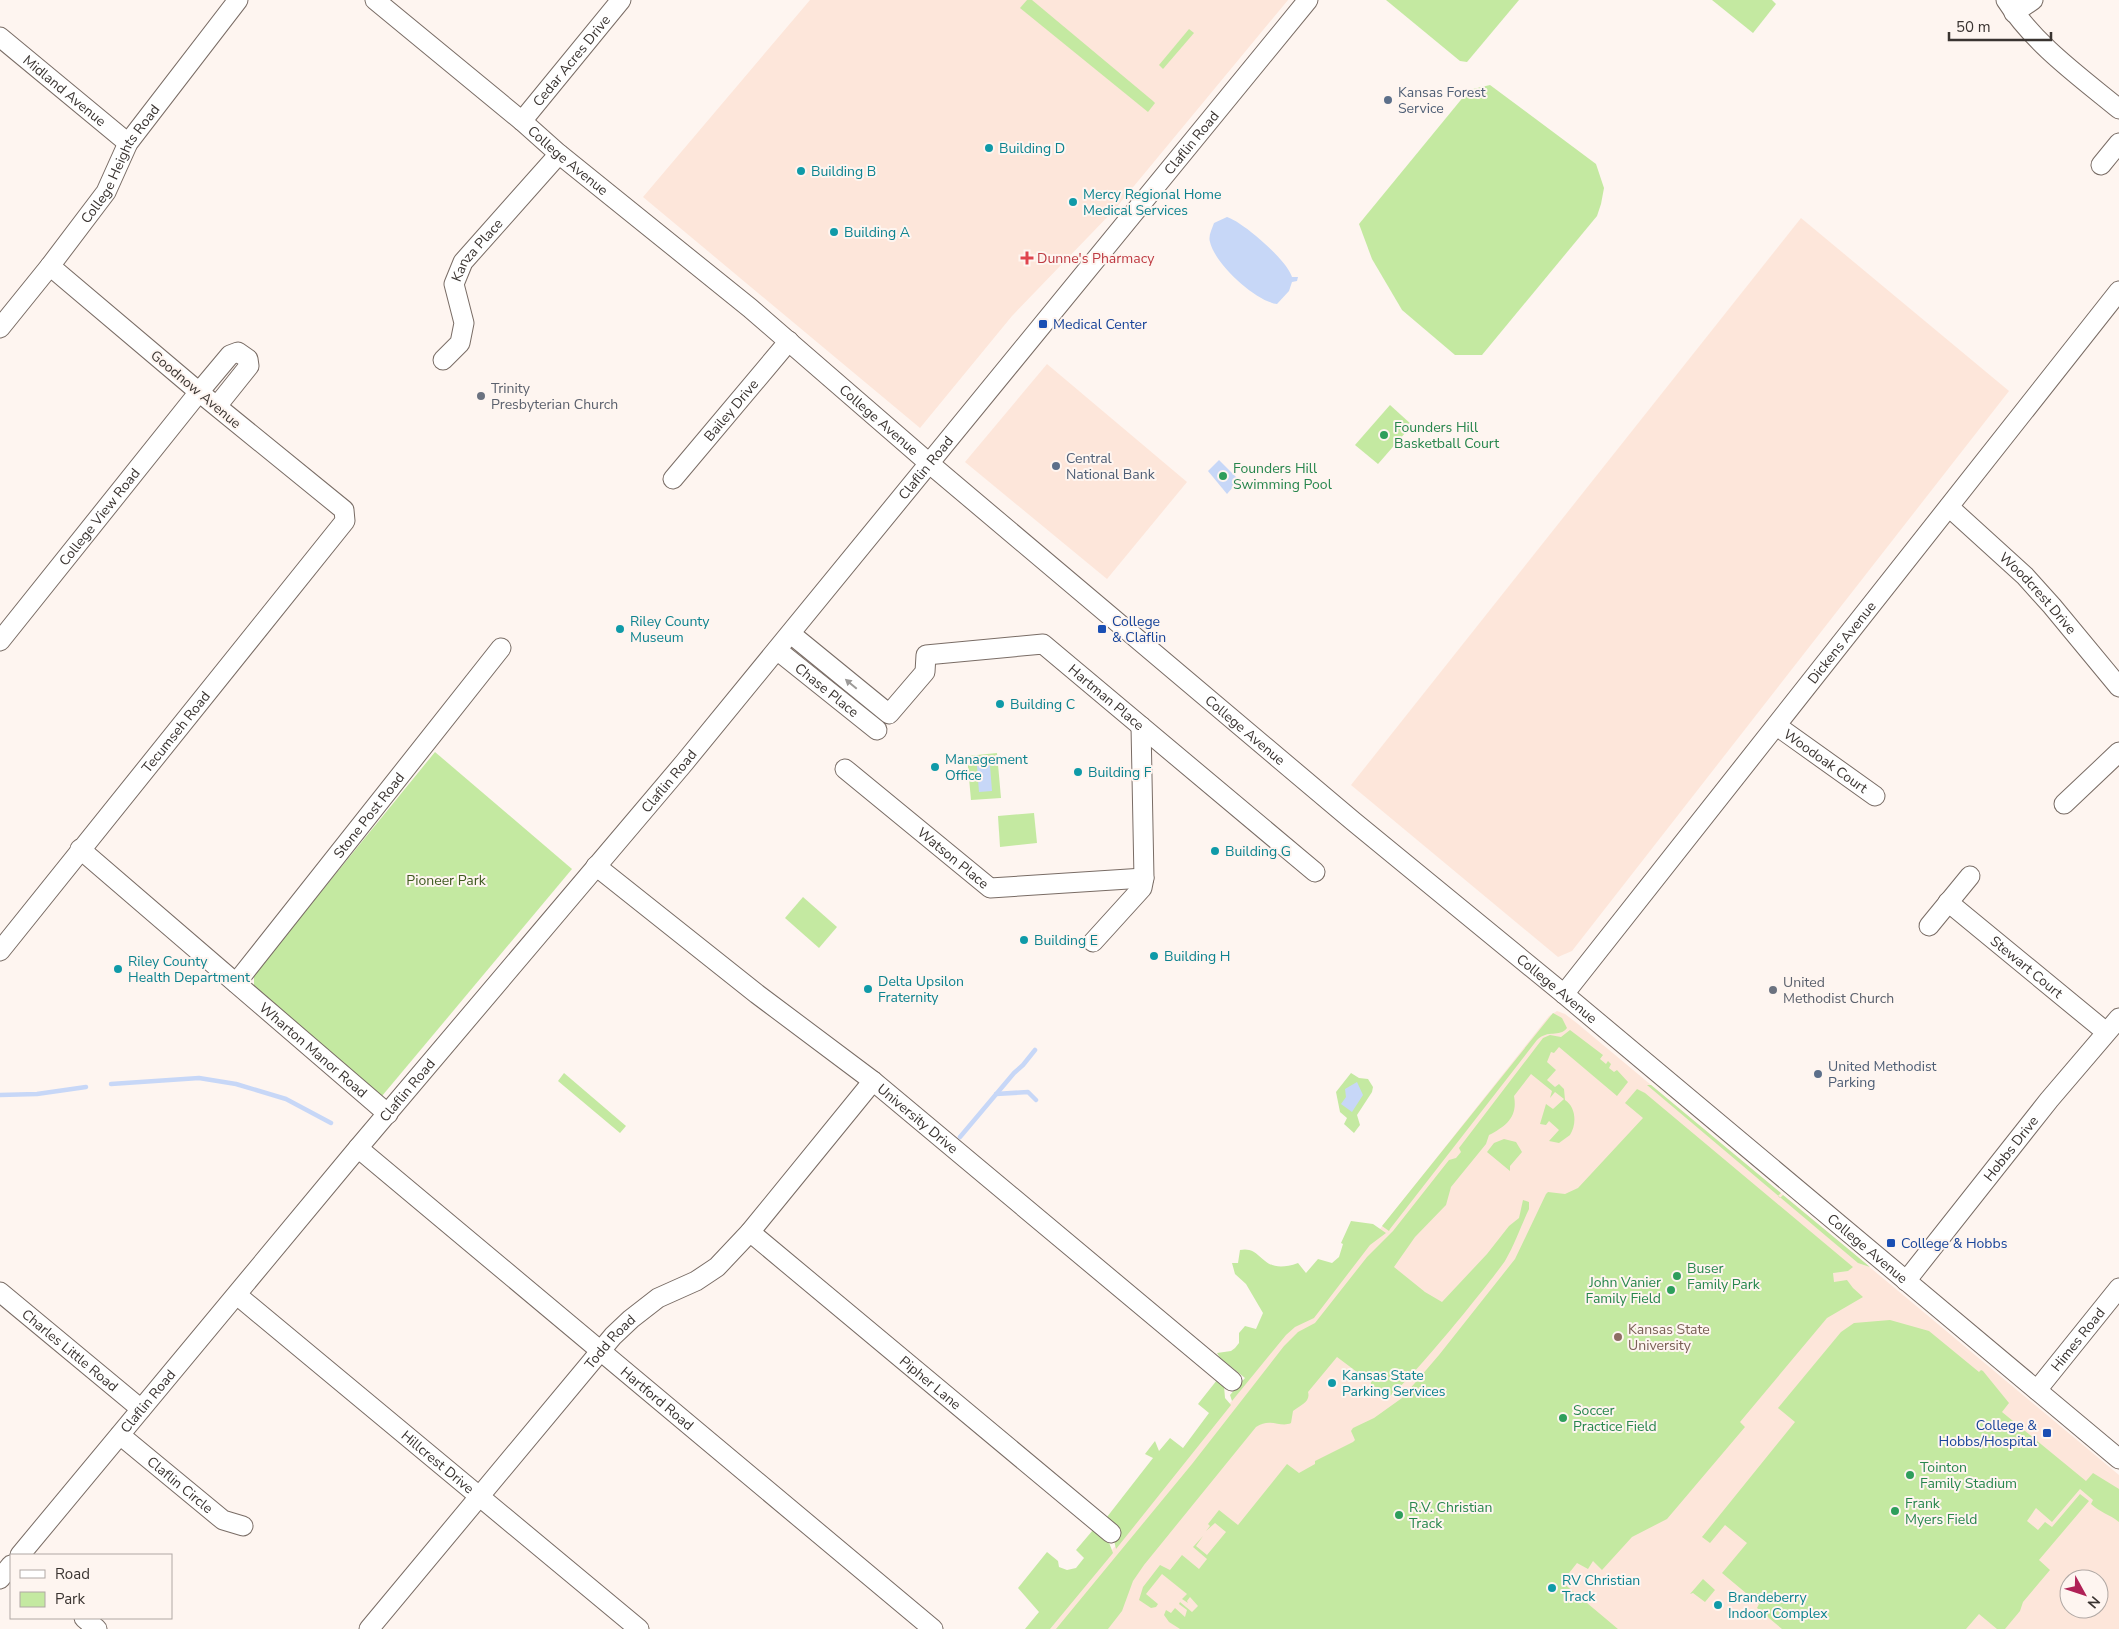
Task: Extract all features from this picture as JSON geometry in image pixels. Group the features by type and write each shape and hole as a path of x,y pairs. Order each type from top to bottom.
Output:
{"street":[{"name":"College Avenue","path":"375,0 522,121 559,154 789,341 930,464 1353,821 1564,994 2119,1459"},
{"name":"Cedar Acres Drive","path":"522,121 621,0"},
{"name":"Claflin Road","path":"21,1554 358,1148 791,634 1308,0"},
{"path":"2033,0 2010,6 2045,46 2119,109"},
{"name":"College Heights Road","path":"0,328 106,192 128,143 237,1"},
{"name":"Midland Avenue","path":"0,37 128,143"},
{"path":"2101,165 2119,143"},
{"name":"Kanza Place","path":"444,360 460,343 464,323 454,284 463,262 559,154"},
{"name":"Goodnow Avenue","path":"50,266 199,392 344,510"},
{"name":"Dickens Avenue","path":"1564,994 2119,291"},
{"name":"Bailey Drive","path":"673,479 789,341"},
{"name":"College View Road","path":"0,641 233,352 245,355 249,363 248,370 217,406"},
{"name":"Woodcrest Drive","path":"1948,507 2024,576 2058,612 2119,687"},
{"name":"Tecumseh Road","path":"0,951 345,521 344,510"},
{"name":"Chase Place","path":"791,634 889,714"},
{"name":"Hartman Place","path":"889,714 925,672 926,656 1044,644 1315,872"},
{"name":"Stone Post Road","path":"236,983 501,648"},
{"name":"Chase Place","path":"777,650 877,730"},
{"path":"1093,942 1141,891 1144,878 1141,726"},
{"name":"Woodoak Court","path":"1776,726 1875,796"},
{"path":"2064,804 2119,752"},
{"name":"Watson Place","path":"844,768 990,888 1144,878"},
{"name":"Wharton Manor Road","path":"80,849 388,1114"},
{"name":"University Drive","path":"596,866 757,994 873,1081 1232,1381"},
{"path":"1929,926 1970,876"},
{"name":"Stewart Court","path":"1948,902 2106,1032"},
{"name":"Hobbs Drive","path":"1906,1281 2049,1100 2119,1018"},
{"name":"Todd Road","path":"374,1627 480,1495 601,1350 631,1319 658,1298 696,1281 717,1267 750,1232 873,1081"},
{"name":"Hartford Road","path":"358,1148 933,1629"},
{"name":"Pipher Lane","path":"750,1232 1111,1533"},
{"name":"Himes Road","path":"2037,1390 2119,1288"},
{"name":"Charles Little Road","path":"0,1292 141,1410"},
{"name":"Hillcrest Drive","path":"237,1295 639,1629"},
{"name":"Claflin Circle","path":"120,1435 224,1520 243,1526"},
{"path":"0,1579 10,1566"},
{"path":"85,1619 97,1629"}],"shaded area":[{"path":"810,0 1288,0 1115,209 1012,316 920,428 643,197"},
{"path":"1801,218 2009,391 1572,951 1558,957 1351,785"},
{"path":"1047,364 1187,482 1107,579 965,462"},
{"name":"Kansas State University","path":"1557,1011 1565,1014 2119,1475 2119,1629 1047,1629 1145,1510 1304,1310 1380,1229 1549,1016"}],"green space":[{"path":"1027,0 1032,0 1153,101 1155,103 1148,112 1020,8"},
{"path":"1386,0 1519,0 1467,62 1460,61"},
{"path":"1712,0 1772,0 1776,4 1753,33"},
{"path":"1189,29 1194,33 1163,69 1159,65"},
{"path":"1490,85 1596,164 1604,188 1597,216 1482,355 1455,355 1402,310 1372,259 1359,224 1469,90"},
{"name":"Founders Hill Basketball Court","path":"1390,405 1412,425 1378,464 1355,445"},
{"name":"Pioneer Park","path":"435,752 572,869 382,1096 254,988 254,974"},
{"path":"997,753 1001,798 971,800 967,756"},
{"path":"1034,813 1037,843 1000,847 998,816"},
{"path":"803,897 837,927 819,948 785,918"},
{"path":"1553,1013 1562,1018 1567,1028 1560,1033 1545,1035 1537,1040 1389,1231 1382,1226"},
{"path":"1570,1030 1603,1055 1600,1059 1606,1064 1608,1061 1611,1064 1609,1068 1614,1072 1617,1070 1628,1082 1617,1096 1559,1047 1554,1053 1551,1052 1547,1062 1556,1070 1547,1080 1555,1087 1559,1084 1564,1089 1565,1100 1569,1103 1574,1116 1574,1126 1570,1135 1559,1143 1549,1141 1559,1130 1549,1121 1546,1125 1540,1124 1546,1104 1553,1109 1564,1099 1555,1092 1550,1098 1552,1091 1531,1074 1514,1096 1514,1110 1509,1120 1501,1128 1489,1135 1486,1144 1451,1187 1446,1205 1415,1237 1394,1267 1425,1292 1442,1302 1487,1254 1509,1226 1519,1218 1523,1200 1529,1202 1529,1209 1505,1261 1425,1359 1393,1394 1384,1400 1371,1389 1371,1381 1356,1374 1357,1372 1337,1357 1308,1392 1309,1395 1306,1401 1293,1411 1291,1423 1266,1423 1256,1427 1144,1565 1133,1581 1122,1611 1108,1629 1056,1629 1192,1464 1284,1346 1298,1332 1315,1323 1367,1257 1393,1231 1449,1160 1456,1158 1461,1152 1459,1148 1543,1038 1550,1035 1561,1037"},
{"path":"564,1073 626,1126 620,1133 558,1081"},
{"path":"1351,1073 1359,1078 1368,1079 1373,1087 1372,1092 1357,1115 1360,1125 1354,1133 1344,1124 1347,1118 1340,1112 1336,1092"},
{"path":"1647,1085 1651,1085 1781,1193 1778,1196"},
{"path":"1637,1089 1645,1093 1853,1267 1848,1271 1833,1273 1834,1282 1847,1280 1863,1297 1827,1318 1740,1422 1745,1427 1667,1519 1632,1537 1602,1570 1593,1561 1588,1569 1577,1563 1562,1582 1618,1629 1180,1629 1169,1622 1164,1615 1166,1610 1171,1613 1175,1608 1185,1617 1187,1610 1179,1604 1180,1602 1192,1612 1198,1606 1190,1597 1187,1601 1188,1603 1182,1599 1187,1594 1162,1574 1146,1594 1158,1604 1156,1607 1151,1608 1139,1600 1143,1587 1160,1565 1170,1570 1182,1555 1199,1569 1207,1559 1193,1547 1203,1536 1196,1546 1207,1555 1226,1532 1215,1523 1206,1531 1210,1526 1208,1524 1219,1510 1238,1525 1287,1464 1299,1473 1315,1464 1315,1461 1353,1442 1355,1440 1351,1431 1353,1428 1374,1418 1402,1398 1439,1355 1515,1259 1546,1194 1548,1192 1565,1194 1578,1188 1643,1118 1625,1103"},
{"path":"1504,1139 1516,1142 1522,1152 1510,1166 1510,1171 1487,1152 1494,1143"},
{"path":"1783,1195 1870,1267 1858,1263 1780,1198"},
{"path":"1351,1221 1373,1224 1386,1233 1370,1245 1314,1318 1295,1327 1286,1335 1232,1401 1230,1395 1245,1378 1220,1358 1217,1353 1231,1351 1235,1348 1239,1343 1239,1333 1245,1326 1256,1329 1263,1313 1246,1284 1235,1274 1232,1263 1238,1263 1240,1250 1254,1252 1269,1264 1276,1266 1298,1263 1306,1273 1318,1259 1332,1263 1339,1257 1343,1244 1341,1243"},
{"name":"Frank Myers Field","path":"1890,1320 1929,1331 1979,1372 1983,1371 2009,1403 2002,1412 2086,1481 2093,1473 2119,1489 2119,1522 2091,1504 2093,1500 2080,1489 2052,1522 2036,1508 2027,1521 2038,1530 2045,1522 2052,1527 2080,1494 2089,1501 2039,1560 2050,1570 2023,1602 2020,1611 2005,1629 1997,1629 1979,1614 1966,1629 1782,1629 1757,1608 1759,1604 1722,1573 1747,1543 1725,1525 1710,1543 1702,1537 1795,1422 1778,1408 1841,1332 1854,1323"},
{"path":"1217,1380 1224,1386 1225,1398 1231,1405 1116,1549 1113,1536 1115,1524 1107,1517 1153,1458 1145,1454 1155,1441 1159,1451 1170,1438 1183,1448 1209,1413 1198,1404"},
{"path":"1093,1530 1108,1540 1113,1553 1050,1629 1025,1629 1039,1612 1018,1588 1047,1552 1058,1561 1059,1567 1067,1570 1076,1568 1084,1558 1076,1550"},
{"path":"1703,1579 1715,1590 1705,1602 1693,1593 1690,1594"}],"water":[{"path":"1227,217 1243,226 1264,242 1282,261 1292,277 1298,277 1297,281 1292,282 1289,291 1277,304 1247,289 1219,261 1213,251 1210,242 1210,232 1214,223"},
{"name":"Founders Hill Swimming Pool","path":"1219,460 1239,480 1227,494 1208,471"},
{"path":"990,765 992,791 979,792 977,766"},
{"path":"1357,1082 1363,1095 1352,1112 1341,1104 1346,1097 1345,1089"}],"waterway":[{"path":"960,1137 1035,1050"},
{"path":"111,1084 199,1078 236,1084 286,1099 331,1123"},
{"path":"0,1095 37,1094 86,1087"},
{"path":"996,1094 1028,1092 1036,1100"}],"place":[{"name":"Kansas Forest Service","path":"1388,100"},
{"name":"Building D","path":"989,148"},
{"name":"Building B","path":"801,171"},
{"name":"Mercy Regional Home Medical Services","path":"1073,202"},
{"name":"Building A","path":"834,232"},
{"name":"Dunne's Pharmacy","path":"1027,258"},
{"name":"Medical Center","path":"1043,324"},
{"name":"Trinity Presbyterian Church","path":"481,396"},
{"name":"Founders Hill Basketball Court","path":"1384,435"},
{"name":"Central National Bank","path":"1056,466"},
{"name":"Founders Hill Swimming Pool","path":"1223,476"},
{"name":"Riley County Museum","path":"620,629"},
{"name":"College & Claflin","path":"1102,629"},
{"name":"Building C","path":"1000,704"},
{"name":"Management Office","path":"935,767"},
{"name":"Building F","path":"1078,772"},
{"name":"Building G","path":"1215,851"},
{"name":"Building E","path":"1024,940"},
{"name":"Building H","path":"1154,956"},
{"name":"Riley County Health Department","path":"118,969"},
{"name":"Delta Upsilon Fraternity","path":"868,989"},
{"name":"United Methodist Church","path":"1773,990"},
{"name":"United Methodist Parking","path":"1818,1074"},
{"name":"College & Hobbs","path":"1891,1243"},
{"name":"Buser Family Park","path":"1677,1276"},
{"name":"John Vanier Family Field","path":"1671,1290"},
{"name":"Kansas State University","path":"1618,1337"},
{"name":"Kansas State Parking Services","path":"1332,1383"},
{"name":"Soccer Practice Field","path":"1563,1418"},
{"name":"College & Hobbs/Hospital","path":"2047,1433"},
{"name":"Tointon Family Stadium","path":"1910,1475"},
{"name":"Frank Myers Field","path":"1895,1511"},
{"name":"R.V. Christian Track","path":"1399,1515"},
{"name":"RV Christian Track","path":"1552,1588"},
{"name":"Brandeberry Indoor Complex","path":"1718,1605"}]}
